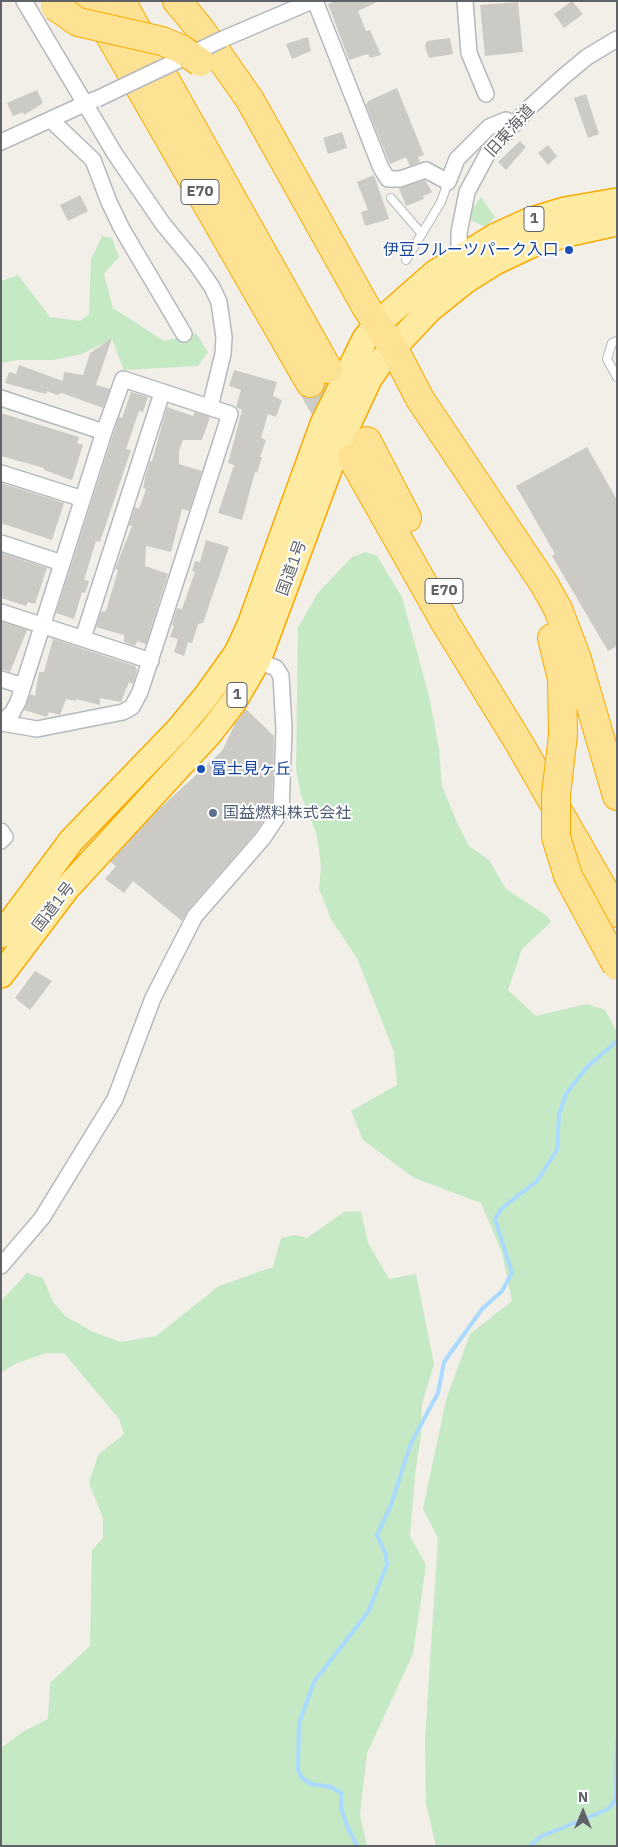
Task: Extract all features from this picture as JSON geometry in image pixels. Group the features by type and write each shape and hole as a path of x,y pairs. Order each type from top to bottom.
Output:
{"highway":[{"name":"E70","path":"90,1 319,376 121,1"},
{"path":"177,1 201,30 250,100 379,343 420,399 544,584 561,617 585,687 617,796"},
{"path":"52,4 78,22 162,41 181,49 200,62 228,96 522,572 545,616 557,651 562,680 563,736 556,795 556,837 568,876 617,966"},
{"name":"国道1号","path":"1,975 67,888 209,734 233,703 247,657 337,448 366,386 379,343 435,273 459,257 529,221 580,207 617,201"},
{"name":"国道1号","path":"379,343 430,309 465,281 495,262 531,245 566,234 617,224"},
{"name":"E70","path":"359,449 446,624 519,744 617,913"},
{"name":"国道1号","path":"1,935 71,841 179,729 207,696 247,657"}],"street":[{"path":"24,1 91,101 115,154 163,224 206,276 218,302 224,337 224,354 210,407"},
{"path":"1,142 222,39 314,1 385,176 392,180 400,179 426,170 448,182 457,159 489,127 506,120 514,124"},
{"path":"465,1 470,53 486,94"},
{"name":"旧東海道","path":"459,257 460,221 469,186 489,151 563,77 587,57 617,39"},
{"path":"51,120 93,160 109,202 122,229 184,334"},
{"path":"123,379 230,414 151,661 132,707 123,712 37,729 2,723 12,713 23,686 104,432 123,379"},
{"path":"83,638 162,392"},
{"path":"1,398 104,432"},
{"path":"1,473 83,499"},
{"path":"1,543 62,562"},
{"path":"1,612 151,661"},
{"path":"1,1266 42,1218 115,1099 153,998 195,916 263,838 281,811 284,729 281,676 276,668 247,657"},
{"path":"1,680 23,686"},
{"path":"1,831 5,837 1,842"}],"lane":[{"path":"406,260 441,202 448,182"},
{"path":"392,198 422,234"},
{"path":"617,341 612,343 607,359 617,376"}],"green space":[{"path":"481,197 495,217 485,227 471,220 471,211"},
{"path":"102,236 112,238 119,257 104,274 113,308 164,341 196,333 208,352 198,366 124,370 112,339 82,354 53,360 18,360 1,363 1,281 18,275 50,317 80,321 89,314 91,260"},
{"path":"366,552 377,556 402,597 429,696 439,749 442,786 458,825 469,846 489,860 506,889 547,916 551,922 522,949 508,990 536,1016 587,1004 605,1010 617,1032 617,1846 436,1846 426,1804 425,1740 438,1538 423,1509 446,1400 470,1334 512,1301 502,1253 481,1203 414,1178 363,1140 351,1111 397,1085 394,1052 357,958 332,921 319,889 321,867 317,835 301,795 296,769 298,628 318,593 352,557"},
{"path":"361,1211 368,1243 389,1279 416,1274 434,1364 422,1404 421,1435 415,1475 410,1536 426,1565 413,1654 367,1753 360,1815 367,1846 1,1846 1,1748 24,1731 48,1719 50,1683 90,1646 92,1550 103,1538 103,1518 89,1483 98,1455 124,1434 119,1419 64,1353 46,1353 15,1364 1,1373 1,1301 27,1273 43,1278 53,1302 65,1316 93,1332 121,1342 156,1336 219,1286 273,1267 281,1238 294,1235 307,1238 344,1212"}],"building":[{"path":"336,1 379,1 358,11 366,31 370,30 381,55 370,58 368,54 349,60 328,4"},
{"path":"572,1 583,14 564,28 554,14"},
{"path":"518,2 523,52 485,56 480,5"},
{"path":"308,37 311,51 292,59 286,44"},
{"path":"450,38 453,54 429,58 425,46 427,41"},
{"path":"397,88 424,155 418,157 420,162 410,166 406,157 390,164 366,105 368,101"},
{"path":"37,90 43,103 24,115 23,112 13,116 7,103"},
{"path":"586,94 599,134 588,138 574,98"},
{"path":"342,132 347,148 328,154 323,138"},
{"path":"520,141 526,147 506,170 498,162"},
{"path":"548,145 557,156 548,165 538,153"},
{"path":"374,175 389,219 365,226 361,212 368,210 357,182"},
{"path":"425,180 432,192 423,196 424,199 406,206 399,188"},
{"path":"80,195 88,211 68,221 60,205"},
{"path":"112,338 96,385 110,389 103,408 62,393 57,395 47,391 46,394 5,383 9,372 16,374 19,365 63,381 64,372 83,375 90,353"},
{"path":"234,370 277,382 273,396 282,400 276,417 268,414 261,438 266,440 260,457 262,457 257,473 255,472 242,520 218,513 234,465 228,463 242,410 236,407 241,390 229,386"},
{"path":"131,392 148,397 143,412 139,411 126,449 131,450 100,542 96,541 84,580 89,581 85,593 82,592 74,619 56,613 119,417 122,418"},
{"path":"167,407 193,416 195,412 210,417 202,440 183,440 179,451 179,464 202,471 189,511 182,509 171,552 146,546 145,566 168,574 146,644 137,641 135,646 124,642 124,635 96,627 101,612 106,611 118,570 115,569 132,526 129,525 135,507 139,509 146,489 143,488 146,474 150,461 152,461"},
{"path":"1,413 79,437 77,443 83,445 72,480 44,470 44,468 1,456"},
{"path":"587,447 617,500 617,646 608,651 552,556 555,554 516,486"},
{"path":"1,483 64,503 52,540 1,523"},
{"path":"206,540 229,547 203,623 198,624 192,643 188,642 184,656 174,652 178,639 170,637 174,626 172,625 177,608 182,609 195,572 192,571 195,561 200,562"},
{"path":"1,553 47,568 35,604 28,602 26,606 1,598"},
{"path":"1,622 27,630 10,672 1,669"},
{"path":"53,639 135,666 137,670 133,684 129,682 121,702 100,698 100,705 76,699 76,701 66,699 60,715 49,712 47,717 24,710 30,694 35,696 39,672 44,672"},
{"name":"国益燃料株式会社","path":"246,709 274,736 272,808 256,832 188,910 182,921 133,881 124,893 105,879 116,866 110,862 157,811 222,751 235,724"},
{"path":"35,971 52,981 30,1010 15,998"}],"waterway":[{"path":"357,1846 341,1808 341,1793 331,1787 311,1784 302,1778 298,1770 299,1723 314,1682 368,1612 387,1565 386,1555 377,1535 391,1505 411,1443 438,1393 444,1362 482,1309 502,1291 512,1273 495,1219 501,1209 537,1181 557,1150 559,1114 566,1094 586,1068 617,1041"},
{"path":"530,1846 540,1837 606,1810 612,1805 616,1798 617,1740"}],"tunnel":[{"path":"310,383 339,435"}],"place":[{"name":"伊豆フルーツパーク入口","path":"569,250"},
{"name":"富士見ヶ丘","path":"201,769"},
{"name":"国益燃料株式会社","path":"213,813"}]}
